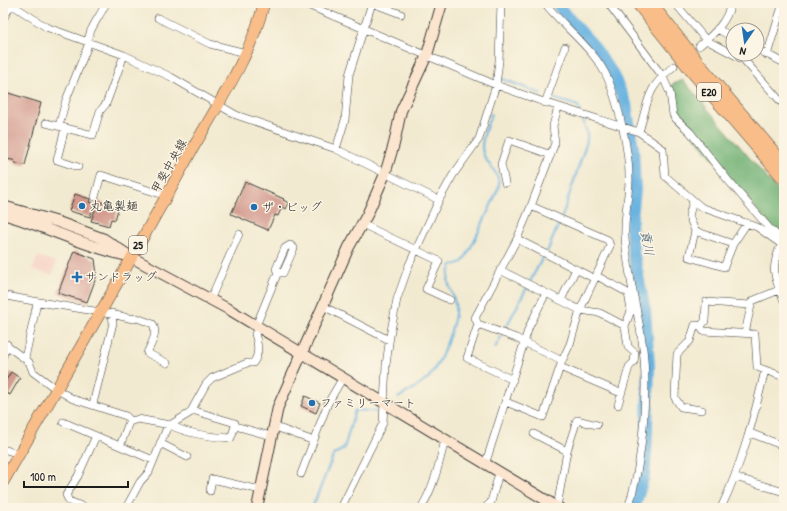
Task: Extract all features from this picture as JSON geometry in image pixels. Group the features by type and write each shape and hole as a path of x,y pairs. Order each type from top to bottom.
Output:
{"highway":[{"name":"E20","path":"638,3 693,72 784,178"},
{"name":"E20","path":"650,3 701,67 784,165"}],"main road":[{"name":"甲斐中央線","path":"3,482 167,196 246,53 257,28 264,3"}],"street":[{"path":"78,166 58,160 66,100 87,48 87,41 92,27 106,3"},
{"path":"303,3 363,30 427,55 498,86 545,103 639,132 663,149 665,176 693,201 701,207 757,227 783,241"},
{"path":"336,149 345,120 349,75 372,3 400,14"},
{"path":"257,508 278,407 349,247 386,174 401,111 427,55 442,3"},
{"path":"341,508 383,423 386,365 397,299 416,249 439,200 453,175 479,139 498,86 501,3"},
{"path":"545,3 601,66 608,79 622,127 629,169 625,236 642,343 644,376 640,458 634,490 628,508"},
{"path":"608,3 662,76 670,93 673,115 690,132 727,179 770,229 783,241"},
{"path":"675,3 706,40 744,60 784,105"},
{"path":"699,46 717,29 729,13 731,3"},
{"path":"783,3 767,55 784,63"},
{"path":"3,19 12,4 46,27 124,55 171,77 236,115 336,149 439,200"},
{"path":"158,18 210,44 246,53"},
{"path":"717,29 725,33"},
{"path":"545,103 565,47"},
{"path":"46,123 93,135 100,110 106,104 124,55"},
{"path":"639,132 649,95 656,82 674,66"},
{"path":"558,107 553,126 555,143 532,206 517,239 475,318 478,324 524,342 561,364 621,393"},
{"path":"505,183 500,164 509,140 551,155"},
{"path":"95,197 101,175 167,196"},
{"path":"693,201 689,216 695,231 689,257 724,267 733,244 746,223"},
{"path":"3,206 58,222 104,239 131,257 257,326 485,465 558,507 568,450 577,420 596,425"},
{"path":"506,402 543,417 561,364 570,344 580,310 610,246 608,240 532,206"},
{"path":"3,214 35,223 106,251 131,257"},
{"path":"362,224 439,261 426,289 450,300"},
{"path":"695,231 733,244"},
{"path":"210,300 239,234"},
{"path":"517,239 628,293 631,311 625,326 628,347 635,353 634,362 629,367 618,405"},
{"path":"783,241 773,268 773,274 784,301"},
{"path":"561,300 576,269"},
{"path":"500,270 580,310 600,313 625,326"},
{"path":"126,508 140,482 149,472 160,443 169,425 190,413 206,384 212,378 247,363 253,363 258,348 255,334 257,326 278,272"},
{"path":"745,333 752,301 779,290"},
{"path":"485,465 529,327 546,293"},
{"path":"3,295 38,303 101,311 133,319 137,318 154,324 156,329 155,334 147,354 167,363"},
{"path":"701,326 705,321 706,302 750,305"},
{"path":"25,358 38,303"},
{"path":"323,306 389,340"},
{"path":"93,404 113,323 112,314"},
{"path":"478,324 467,358 513,380"},
{"path":"701,326 694,325 690,340 677,354 674,398 681,407 702,410"},
{"path":"701,326 703,331 755,334 756,366 784,376"},
{"path":"3,356 5,343 29,362 33,372 56,389 73,399 93,404 126,416 131,421"},
{"path":"721,508 735,477 750,433 765,370"},
{"path":"301,474 328,403 342,379"},
{"path":"120,446 127,425 131,421 146,420 201,434 231,438 235,422 192,410"},
{"path":"63,422 153,460"},
{"path":"235,426 272,431 314,441"},
{"path":"750,433 784,446"},
{"path":"534,434 568,450"},
{"path":"86,508 69,501 66,495 78,476 96,436"},
{"path":"421,508 431,490 445,440"},
{"path":"160,443 186,457"},
{"path":"3,449 19,454"},
{"path":"485,508 491,502 499,473"},
{"path":"735,477 784,492"},
{"path":"210,492 212,479 261,490"}],"shaded area":[{"path":"38,256 56,262 52,275 32,270"}],"green space":[{"path":"683,80 784,198 784,238 768,223 681,121 676,113 671,85"}],"building":[{"path":"5,92 41,103 25,165 17,164 13,160 3,159 3,100"},
{"path":"245,182 284,199 283,200 289,203 286,209 282,207 278,216 275,215 268,230 231,214"},
{"path":"75,194 90,199 89,202 94,204 90,217 69,211"},
{"path":"98,201 118,209 115,220 111,219 109,226 91,221"},
{"path":"74,251 95,259 97,275 87,302 58,293"},
{"path":"11,372 20,378 10,395 3,391 3,385"},
{"path":"305,396 320,403 316,413 301,406"}],"waterway":[{"name":"貢川","path":"557,3 563,12 592,44 612,73 626,104 633,148 635,189 631,226 633,251 645,311 649,366 644,476 634,508"},
{"path":"500,78 542,94"},
{"path":"553,98 578,106 580,112"},
{"path":"398,398 426,380 443,353 451,331 455,311 455,303 448,281 452,265 461,263 466,257 498,190 499,180 485,158 482,147 484,134 491,114"},
{"path":"562,217 587,141 587,133 582,116"},
{"path":"547,252 560,221"},
{"path":"504,331 544,255"},
{"path":"495,348 502,335"},
{"path":"312,508 334,454 344,449 355,410 381,412"}],"place":[{"name":"丸亀製麺","path":"82,206"},
{"name":"ザ・ビッグ","path":"254,207"},
{"name":"サンドラッグ","path":"77,277"},
{"name":"ファミリーマート","path":"312,403"}]}
